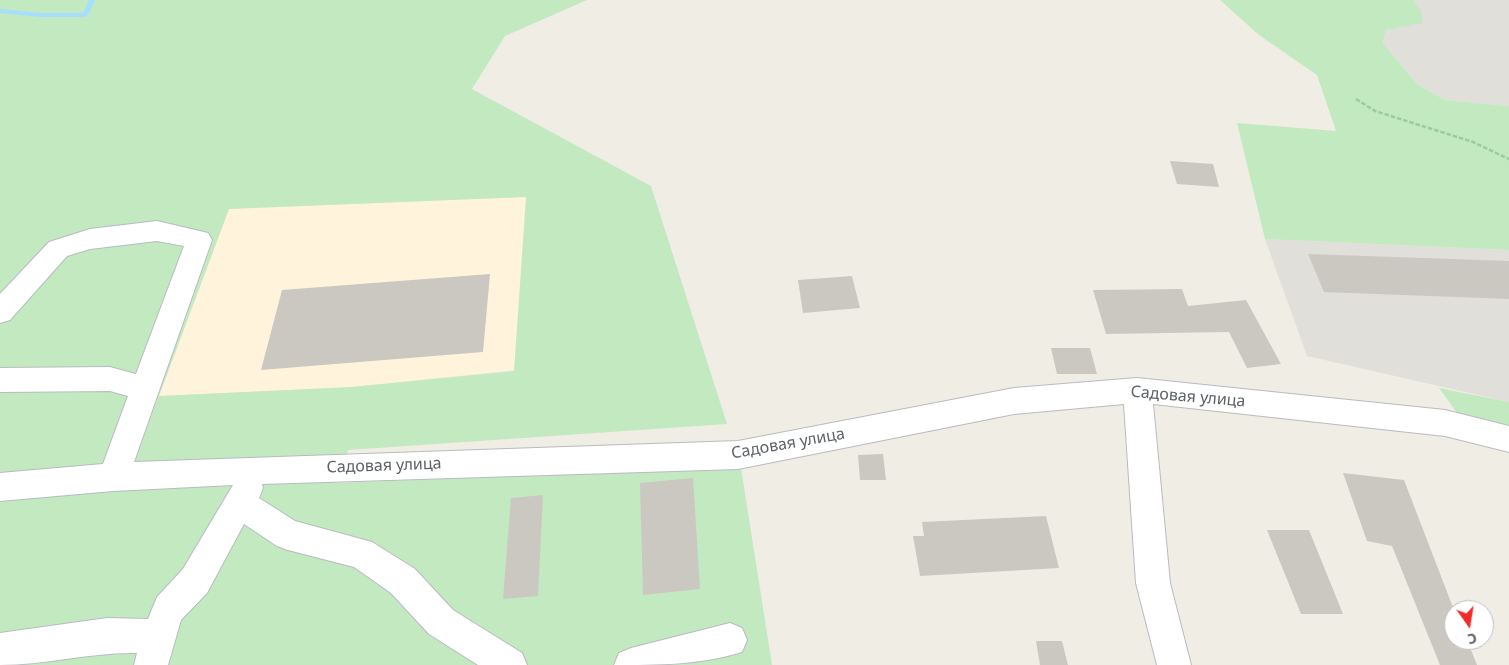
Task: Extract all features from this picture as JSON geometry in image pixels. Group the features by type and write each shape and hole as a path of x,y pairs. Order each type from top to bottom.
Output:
{"street":[{"path":"0,312 58,249 90,239 157,231 199,240 113,477"},
{"path":"0,380 110,379 146,389"},
{"path":"1137,390 1152,583 1174,665"},
{"name":"Садовая улица","path":"0,487 113,477 260,470 738,455 1014,401 1137,390 1444,423 1509,439"},
{"path":"0,650 107,635 154,651 169,609 195,581 260,470"},
{"path":"239,503 288,535 360,553 403,581 441,622 510,665"},
{"path":"631,665 730,640"}],"path":[{"path":"1356,98 1375,110 1473,142 1509,159"}],"shaded area":[{"path":"1413,0 1509,0 1509,106 1445,100 1417,84 1383,43 1386,30 1421,10"},
{"path":"527,197 514,370 351,387 159,396 229,209"},
{"path":"1265,239 1509,250 1509,402 1307,356"}],"green space":[{"path":"0,0 587,0 505,36 472,89 651,186 727,424 348,450 334,483 741,468 772,665 0,665","holes":["526,197 514,371 351,387 159,396 229,209"]},
{"path":"1220,0 1413,0 1421,10 1423,23 1386,30 1383,43 1417,84 1445,100 1509,106 1509,250 1265,239 1237,123 1336,131 1317,75 1259,35"},
{"path":"1439,388 1509,402 1509,427 1458,414"}],"building":[{"path":"1170,161 1213,164 1219,187 1177,184"},
{"path":"1308,254 1509,261 1509,299 1324,292"},
{"path":"490,274 483,352 261,370 282,290"},
{"path":"852,276 860,308 803,313 798,280"},
{"path":"1182,289 1188,306 1246,300 1281,364 1247,368 1229,332 1106,334 1093,290"},
{"path":"1051,348 1090,348 1097,374 1057,374"},
{"path":"883,454 886,480 860,480 858,455"},
{"path":"1343,473 1404,480 1450,600 1444,600 1444,650 1471,650 1477,665 1440,665 1392,546 1367,541"},
{"path":"693,478 700,589 643,595 640,483"},
{"path":"543,495 538,596 503,599 511,498"},
{"path":"1046,516 1059,568 920,576 913,536 924,536 922,522"},
{"path":"1267,530 1309,530 1343,614 1301,614"},
{"path":"1036,641 1062,641 1068,665 1040,665"}],"waterway":[{"path":"0,11 40,15 85,15 92,0"}]}
